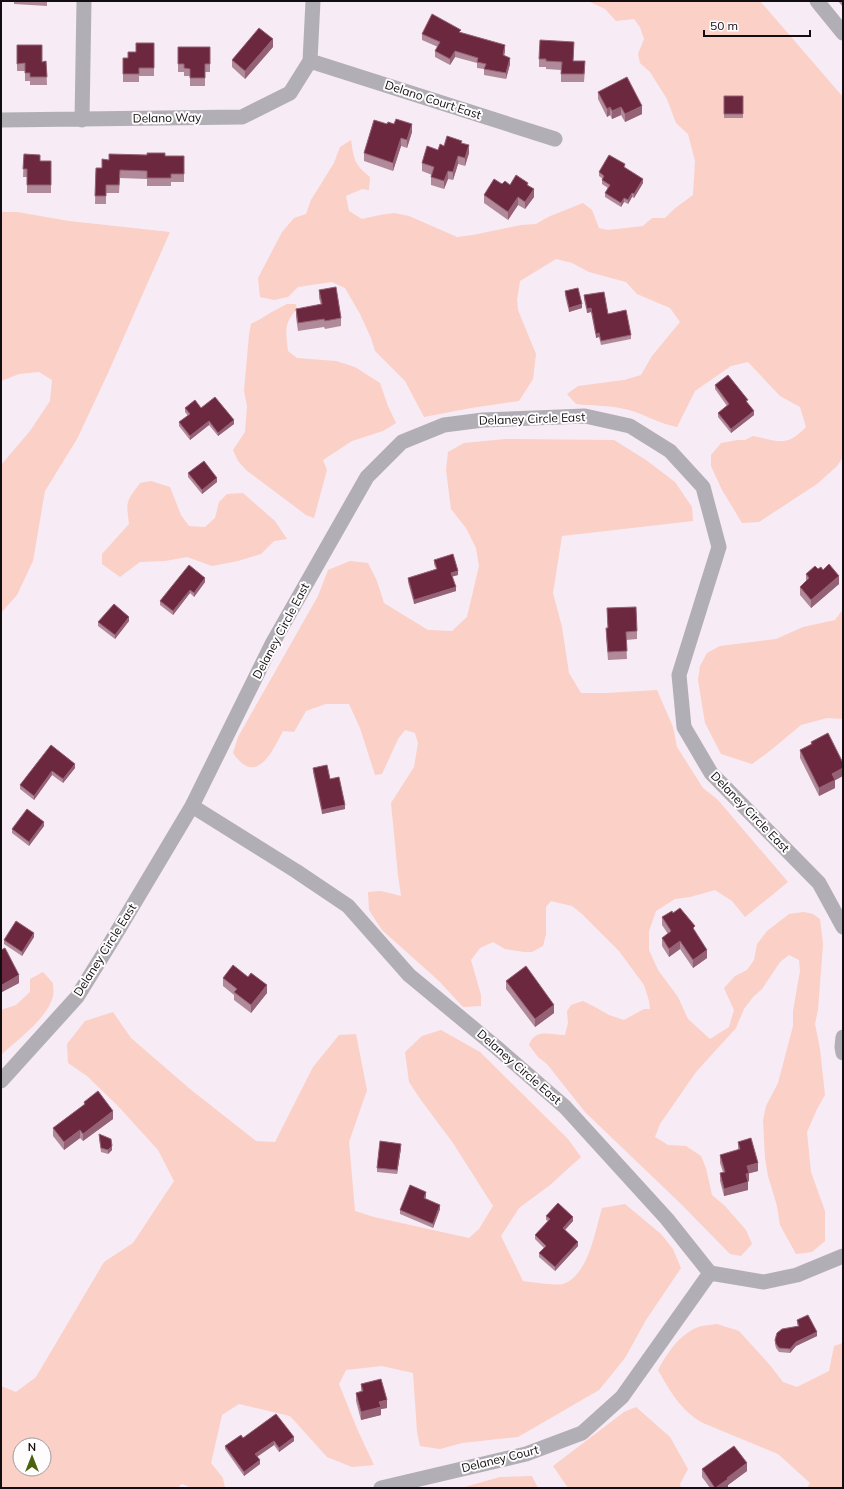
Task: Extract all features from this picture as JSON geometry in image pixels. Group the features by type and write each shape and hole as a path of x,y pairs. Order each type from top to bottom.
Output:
{"street":[{"path":"82,120 84,1"},
{"path":"310,61 313,1"},
{"path":"817,1 843,34"},
{"name":"Delano Way","path":"1,120 242,117 290,93 310,61"},
{"name":"Delano Court East","path":"310,61 555,139"},
{"name":"Delaney Circle East","path":"1,1082 77,997 192,806 272,644 367,477 402,442 444,425 483,420 586,416 630,426 670,451 703,487 719,547 679,675 684,727 711,773 819,883 843,926"},
{"name":"Delaney Circle East","path":"192,806 296,871 348,906 410,974 496,1046 565,1107 667,1219 710,1273"},
{"path":"843,1037 843,1053"},
{"path":"710,1273 764,1282 796,1275 843,1256"},
{"name":"Delaney Court","path":"381,1488 526,1454 582,1433 622,1397 710,1273"}],"shaded area":[{"path":"588,1 760,1 843,97 843,457 837,466 817,484 759,522 742,523 722,490 711,466 711,455 721,443 745,440 753,436 775,441 787,440 799,434 806,427 800,407 780,396 748,362 731,366 695,391 677,427 623,408 576,404 567,394 578,386 624,380 641,375 652,356 680,322 670,308 637,294 626,282 589,272 572,263 556,259 520,281 517,300 518,310 536,354 533,379 519,401 424,417 405,381 375,351 360,314 345,288 332,282 298,287 288,297 274,300 260,297 258,278 282,232 294,218 306,214 311,200 334,163 340,147 351,140 353,152 358,165 370,177 369,190 362,189 346,196 349,211 362,219 394,213 409,216 457,237 521,225 536,224 548,217 583,203 592,210 599,228 608,230 643,226 652,218 665,218 674,209 693,195 695,161 688,134 676,123 667,99 650,72 640,63 638,54 644,39 640,27 634,19 616,21 605,9"},
{"path":"1,212 17,212 69,221 170,232 108,373 77,439 45,491 33,561 17,595 1,613 1,465 30,431 50,401 52,380 39,372 19,374 1,381"},
{"path":"287,304 296,304 297,309 289,319 286,328 288,351 297,358 336,361 355,367 380,383 396,423 383,431 352,441 323,460 327,470 314,518 306,515 246,470 238,461 233,450 245,432 247,406 244,391 251,324"},
{"path":"506,439 614,440 646,460 675,482 692,507 693,521 562,536 553,593 562,627 569,673 581,693 657,690 673,727 677,747 703,788 718,800 788,882 745,917 732,901 715,890 690,897 675,899 656,911 649,931 649,950 658,970 678,997 688,1019 710,1039 729,1027 734,1010 724,988 735,976 747,970 754,960 757,944 767,931 789,914 804,912 813,914 820,919 823,944 818,1010 815,1024 820,1049 825,1095 807,1132 811,1172 825,1211 825,1241 812,1252 796,1254 780,1225 777,1206 768,1176 765,1158 763,1120 766,1106 778,1083 793,1026 793,1011 800,971 799,960 789,955 780,962 762,989 753,997 744,1009 736,1028 696,1072 660,1124 655,1137 668,1145 686,1146 701,1156 706,1168 712,1195 725,1206 746,1230 752,1244 741,1256 730,1254 681,1204 585,1112 547,1064 538,1057 529,1045 535,1036 539,1034 565,1035 568,1023 567,1011 571,1005 583,1001 609,1015 624,1020 644,1009 650,1009 644,985 619,951 582,914 572,906 551,901 546,907 546,934 543,946 532,952 505,949 493,942 480,948 471,960 481,995 481,1006 463,1007 439,981 382,930 369,910 368,892 381,891 401,896 391,803 414,767 418,743 415,733 405,730 398,739 382,774 375,775 360,728 349,704 326,704 306,711 294,732 283,731 268,756 256,767 249,767 241,763 233,753 238,737 318,596 328,570 350,561 368,563 377,581 384,603 428,630 452,631 467,617 479,566 476,548 466,528 451,509 446,470 448,452 464,443"},
{"path":"151,481 170,487 181,515 189,526 205,527 215,518 219,502 227,494 243,493 275,521 287,539 274,541 261,554 238,561 212,566 187,557 165,561 140,562 120,577 102,564 102,554 129,524 127,505 132,494 140,483"},
{"path":"843,609 843,719 827,718 801,725 752,764 721,754 705,723 698,680 700,666 707,653 720,646 776,639 803,627 835,620"},
{"path":"43,972 53,983 53,994 50,1004 39,1020 1,1055 1,1010 16,1005 30,992 30,979"},
{"path":"113,1012 131,1038 190,1089 256,1141 275,1142 313,1067 339,1035 356,1034 367,1090 349,1142 355,1211 374,1217 469,1238 479,1229 493,1206 453,1143 409,1082 405,1052 422,1036 441,1030 480,1052 568,1139 581,1157 550,1185 519,1208 501,1236 523,1281 544,1284 563,1284 572,1279 579,1272 590,1251 602,1208 625,1204 661,1234 673,1249 681,1268 646,1320 625,1358 599,1390 518,1437 462,1443 440,1449 420,1446 417,1432 413,1373 382,1366 346,1370 339,1384 358,1431 374,1465 352,1467 327,1457 290,1416 239,1404 222,1415 211,1463 223,1478 225,1488 192,1488 182,1484 177,1488 1,1488 1,1386 16,1392 36,1377 104,1262 133,1243 174,1181 158,1150 118,1106 87,1076 68,1063 67,1044 85,1021"},
{"path":"717,1324 739,1331 783,1382 797,1387 829,1371 834,1346 843,1343 843,1488 807,1488 810,1483 778,1454 703,1423 688,1413 677,1400 658,1370 678,1341 690,1331 698,1327"},
{"path":"636,1407 670,1437 688,1469 680,1484 681,1488 568,1488 553,1466 624,1412"},
{"path":"532,1476 538,1488 461,1488 500,1477"}],"building":[{"path":"432,14 461,30 459,32 505,45 503,55 510,58 506,73 484,69 486,64 477,62 478,58 455,51 450,59 435,51 440,42 422,34"},
{"path":"259,28 273,39 245,71 232,60"},
{"path":"540,40 574,42 573,61 585,61 584,74 561,74 562,62 539,59"},
{"path":"136,43 154,43 154,68 139,68 139,74 123,74 123,58 128,58 128,52 136,52"},
{"path":"17,45 42,45 42,62 46,61 47,77 30,77 30,73 25,73 25,63 17,64"},
{"path":"178,47 210,47 210,64 205,64 205,78 190,78 190,69 184,68 184,64 178,64"},
{"path":"627,77 642,106 625,114 621,107 612,111 610,107 607,109 598,92"},
{"path":"724,96 743,96 743,114 724,114"},
{"path":"396,119 412,124 407,140 401,138 393,163 364,153 374,120 387,124 388,122 394,124"},
{"path":"447,136 469,145 465,158 458,156 453,172 448,171 444,181 431,177 434,167 422,163 427,146 438,150 440,144 444,146"},
{"path":"147,153 165,153 165,156 184,156 184,174 171,174 171,178 147,178 147,171 120,170 119,185 106,185 106,196 95,196 96,168 102,168 102,159 109,160 109,154 147,155"},
{"path":"24,154 40,155 40,161 51,161 51,185 27,185 27,169 23,169"},
{"path":"609,155 625,164 624,167 643,179 634,194 632,193 628,200 624,198 621,203 605,193 610,185 602,180 604,176 599,172"},
{"path":"516,175 534,189 525,202 518,197 508,212 484,195 494,179 502,184 505,181 510,185"},
{"path":"336,287 341,318 298,323 296,309 322,304 319,290"},
{"path":"578,288 582,304 569,308 565,291"},
{"path":"604,292 608,314 626,310 631,335 601,341 599,333 596,334 591,308 587,309 584,295"},
{"path":"728,375 748,400 746,401 754,411 731,429 718,413 729,404 715,385"},
{"path":"215,397 234,420 218,433 209,421 190,436 179,422 190,414 185,408 195,400 201,408"},
{"path":"204,461 217,478 202,490 188,473"},
{"path":"453,554 458,571 451,573 456,587 414,600 408,578 437,569 434,560"},
{"path":"829,564 839,576 811,600 800,587 809,578 806,574 815,566 818,569 821,567 823,570"},
{"path":"189,565 205,578 194,593 190,590 173,611 160,601"},
{"path":"114,604 129,617 115,635 98,622"},
{"path":"636,607 637,631 626,632 627,651 608,652 606,628 608,628 607,608"},
{"path":"828,733 843,763 843,768 832,774 835,780 819,788 800,750"},
{"path":"51,745 75,764 63,779 52,771 34,796 20,785"},
{"path":"327,765 330,779 339,777 345,805 322,810 313,768"},
{"path":"27,809 44,822 29,842 12,829"},
{"path":"680,908 695,926 693,928 707,950 693,960 680,941 669,949 662,938 671,931 662,917 672,911 673,913"},
{"path":"16,921 34,933 22,952 4,940"},
{"path":"5,948 19,975 2,985 1,950"},
{"path":"233,965 248,977 251,973 267,985 251,1005 234,992 237,989 223,978"},
{"path":"526,966 554,1005 535,1019 506,981"},
{"path":"98,1091 113,1111 83,1134 80,1130 64,1142 53,1128 85,1104 84,1102"},
{"path":"99,1134 111,1139 112,1146 108,1150 101,1148"},
{"path":"751,1138 758,1163 747,1166 749,1173 746,1174 748,1182 724,1189 720,1173 725,1172 720,1155 740,1149 738,1142"},
{"path":"380,1141 401,1144 397,1170 377,1168"},
{"path":"410,1185 426,1192 424,1198 440,1205 433,1224 400,1210"},
{"path":"558,1203 573,1217 563,1228 578,1242 555,1267 539,1253 546,1246 535,1235 550,1219 546,1216"},
{"path":"808,1315 817,1332 796,1342 790,1349 779,1348 775,1340 777,1333 782,1329 799,1326 797,1320"},
{"path":"381,1379 387,1400 379,1402 381,1407 361,1412 356,1393 363,1391 361,1384"},
{"path":"276,1414 294,1437 279,1448 274,1441 255,1454 260,1460 244,1472 225,1446 241,1435 243,1438"},
{"path":"734,1446 747,1463 715,1488 702,1469"}]}
